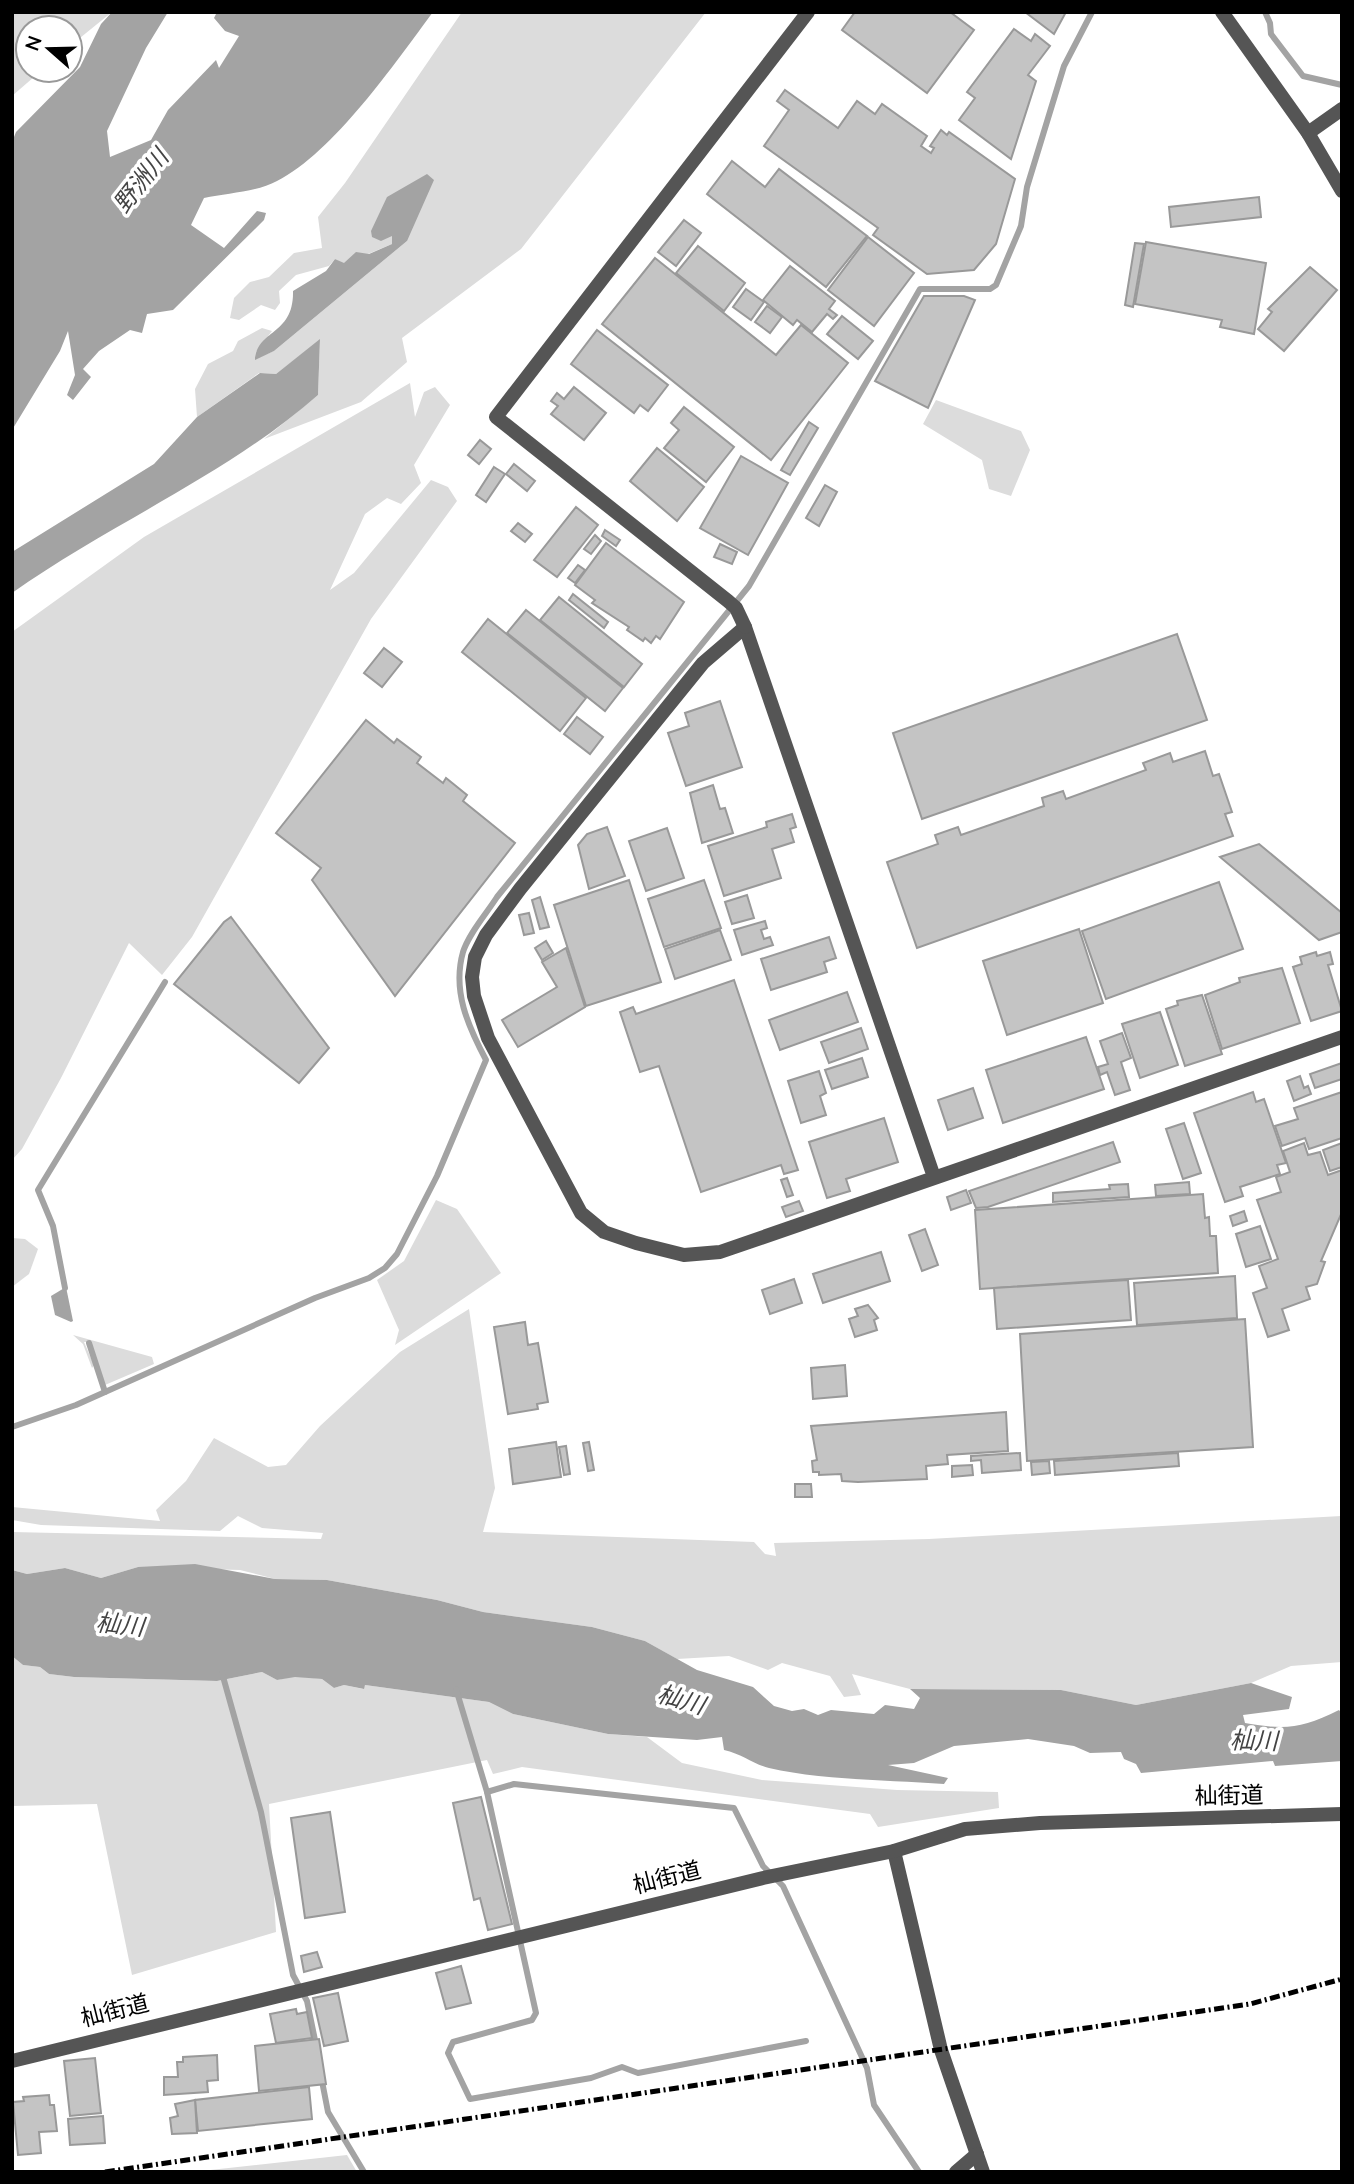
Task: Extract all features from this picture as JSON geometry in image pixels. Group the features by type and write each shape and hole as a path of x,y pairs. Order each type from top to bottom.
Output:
{"street":[{"path":"808,12 496,417 732,604 745,628 933,1177"},
{"path":"1222,12 1308,133 1342,191"},
{"path":"1308,133 1342,109"},
{"path":"745,628 703,663 486,935 475,957 472,977 474,996 488,1038 581,1213 604,1232 684,1255 720,1252 1342,1037"},
{"name":"杣街道","path":"12,2061 763,1878 894,1851 965,1829 1040,1823 1342,1814"},
{"path":"894,1851 941,2050 983,2172"},
{"path":"956,2172 977,2154"}],"shaded area":[{"path":"12,12 112,12 84,35 84,14 14,14 14,84 26,84 12,96"},
{"path":"462,12 706,12 521,249 402,338 407,362 361,402 264,439 318,395 320,340 276,374 259,373 197,417 195,389 208,364 233,351 238,341 262,328 272,331 256,352 255,359 274,351 407,241 392,236 392,244 344,264 335,259 329,266 296,275 279,291 280,303 275,310 261,305 239,320 230,318 234,298 250,282 269,277 294,253 322,248 318,217 345,183"},
{"path":"410,383 415,417 424,392 435,387 450,405 414,465 421,483 401,504 387,498 365,514 330,590 354,573 431,480 448,487 457,501 371,619 192,937 162,975 129,943 61,1078 22,1149 12,1160 12,632 144,537"},
{"path":"936,400 1021,431 1030,450 1011,496 989,489 982,460 923,424"},
{"path":"436,1200 457,1209 501,1273 395,1345 399,1330 377,1280 404,1261"},
{"path":"12,1238 25,1239 38,1249 29,1274 12,1287"},
{"path":"469,1309 495,1488 483,1532 754,1542 765,1554 776,1556 774,1543 929,1539 1341,1516 1342,1662 1291,1666 1251,1683 1136,1705 1061,1690 910,1689 852,1674 861,1695 844,1697 830,1676 782,1663 768,1670 729,1656 677,1659 645,1641 592,1627 483,1612 437,1600 327,1580 275,1579 240,1570 138,1567 101,1578 65,1568 27,1574 12,1570 12,1532 321,1539 323,1533 262,1528 238,1516 220,1531 41,1525 12,1520 12,1507 160,1521 156,1510 186,1481 214,1438 268,1467 286,1465 320,1426 400,1352"},
{"path":"73,1335 152,1357 154,1364 105,1385 91,1342 84,1342 94,1365 92,1368 83,1344"},
{"path":"12,1656 23,1665 40,1667 49,1674 74,1677 217,1681 262,1672 277,1680 295,1676 322,1679 334,1688 344,1685 363,1689 365,1685 489,1702 513,1714 608,1734 647,1737 682,1763 762,1780 897,1790 998,1792 999,1808 878,1827 870,1814 522,1767 493,1774 487,1760 269,1804 276,1932 132,1975 97,1804 12,1806"},
{"path":"347,2155 357,2172 192,2172"}],"water":[{"name":"野洲川","path":"112,12 168,12 146,48 107,131 110,157 151,140 168,110 216,60 219,68 239,36 225,31 214,18 217,12 433,12 362,105 320,150 298,168 260,188 204,198 191,225 224,248 257,211 266,213 264,220 173,310 147,314 142,333 130,330 99,351 83,369 91,377 73,400 67,395 75,375 68,331 60,351 12,430 12,142 16,132 63,84 84,84 84,59 101,24"},
{"path":"427,174 434,180 407,241 274,351 255,360 262,342 288,316 293,291 326,271 335,259 344,263 356,252 369,254 392,244 392,236 381,241 372,237 371,231 387,197"},
{"path":"320,339 318,395 283,424 246,450 12,593 12,552 154,464 197,417 260,373 276,374"},
{"path":"66,1287 73,1321 71,1322 55,1315 51,1296"},
{"name":"杣川","path":"195,1564 275,1579 327,1580 437,1600 483,1612 592,1627 645,1641 697,1670 753,1687 774,1706 792,1711 804,1709 818,1715 831,1710 874,1714 885,1705 914,1709 920,1698 910,1689 1061,1690 1136,1705 1251,1683 1292,1697 1289,1709 1243,1715 1245,1723 1271,1727 1293,1726 1314,1721 1339,1710 1342,1714 1342,1761 1275,1766 1273,1761 1141,1773 1136,1764 1124,1759 1121,1752 1090,1753 1074,1746 1028,1739 954,1746 914,1763 888,1765 948,1778 944,1784 833,1777 763,1766 724,1750 722,1737 697,1740 608,1734 513,1714 489,1702 365,1685 364,1689 344,1685 334,1688 322,1679 295,1677 277,1680 262,1672 217,1681 74,1677 49,1674 40,1667 23,1665 12,1656 12,1570 27,1574 65,1568 101,1578 138,1567"}],"building":[{"path":"855,12 950,12 974,30 927,93 842,30"},
{"path":"1025,12 1066,12 1054,34"},
{"path":"1014,29 1031,41 1035,34 1050,46 1028,75 1036,81 1011,159 959,120 975,98 967,92"},
{"path":"785,90 838,128 857,101 875,114 882,104 927,136 921,146 931,153 934,148 930,146 941,130 947,135 949,132 1015,179 996,244 974,270 927,274 873,235 878,228 764,146 789,110 777,101"},
{"path":"732,161 765,187 779,169 867,236 826,287 707,194"},
{"path":"1259,197 1261,217 1171,227 1169,207"},
{"path":"684,220 701,233 676,266 658,252"},
{"path":"868,237 914,273 874,326 828,290"},
{"path":"1146,242 1266,263 1254,334 1220,327 1222,320 1135,304"},
{"path":"1135,243 1144,244 1133,307 1125,305"},
{"path":"698,246 745,283 724,311 676,273"},
{"path":"655,258 776,355 801,325 848,363 771,460 602,324"},
{"path":"790,266 835,301 829,309 837,315 833,319 827,314 812,332 797,320 793,325 763,300"},
{"path":"1310,267 1337,290 1284,351 1258,329 1272,312 1268,309"},
{"path":"746,289 764,302 751,320 733,307"},
{"path":"924,296 964,296 975,300 928,408 875,381"},
{"path":"767,306 782,317 770,333 755,322"},
{"path":"842,316 873,341 858,359 827,334"},
{"path":"597,330 668,385 648,411 640,405 634,413 571,364"},
{"path":"574,387 606,413 584,440 551,414 558,406 551,401 557,393 564,399"},
{"path":"684,407 734,447 706,482 664,448 679,430 671,423"},
{"path":"809,422 818,428 790,475 781,470"},
{"path":"480,440 491,449 479,464 468,455"},
{"path":"657,448 704,487 677,521 630,481"},
{"path":"741,456 788,483 748,555 700,528"},
{"path":"514,464 535,481 527,491 506,474"},
{"path":"494,467 505,474 486,502 476,495"},
{"path":"825,485 837,492 819,526 806,518"},
{"path":"576,507 598,525 557,577 534,560"},
{"path":"518,523 532,534 525,542 511,531"},
{"path":"605,530 620,540 616,546 602,536"},
{"path":"595,535 601,541 591,554 584,549"},
{"path":"606,543 684,602 660,639 656,636 651,643 645,638 643,641 627,630 629,627 592,603 595,600 575,585"},
{"path":"720,544 737,552 732,564 714,557"},
{"path":"578,565 585,570 575,583 568,578"},
{"path":"573,594 608,622 604,628 569,600"},
{"path":"559,597 642,664 624,687 540,620"},
{"path":"526,610 623,688 605,711 507,633"},
{"path":"488,619 586,698 560,731 462,652"},
{"path":"1177,634 1207,720 922,819 893,733"},
{"path":"384,648 402,662 382,687 364,673"},
{"path":"720,701 742,767 686,786 668,733 689,726 685,713"},
{"path":"577,717 603,737 590,754 564,734"},
{"path":"366,720 394,743 397,739 421,757 417,763 443,783 446,778 467,795 463,801 515,843 395,996 312,880 321,868 276,833"},
{"path":"1205,751 1213,776 1219,774 1232,812 1225,814 1233,836 917,948 887,862 938,844 935,835 958,827 961,835 1044,806 1042,798 1063,791 1066,799 1146,770 1143,763 1170,753 1173,762"},
{"path":"713,785 720,809 725,808 733,833 702,843 690,793"},
{"path":"792,814 796,827 790,829 794,842 772,849 781,878 724,896 708,846 767,827 766,822"},
{"path":"607,827 625,876 589,889 578,845 587,834"},
{"path":"667,828 684,878 646,891 629,841"},
{"path":"1259,844 1342,913 1342,932 1319,940 1220,857"},
{"path":"629,880 661,982 586,1006 554,905"},
{"path":"704,880 721,928 664,947 648,899"},
{"path":"1219,882 1243,949 1106,999 1082,931"},
{"path":"747,895 754,918 732,924 725,902"},
{"path":"540,897 549,927 540,929 532,900"},
{"path":"529,913 534,933 524,935 519,915"},
{"path":"231,917 329,1048 299,1083 174,984"},
{"path":"765,921 767,928 761,930 764,939 770,937 773,945 742,955 734,930"},
{"path":"1079,929 1103,1003 1007,1035 983,961"},
{"path":"720,930 731,960 675,979 665,949"},
{"path":"829,937 836,958 824,962 827,972 771,990 761,959"},
{"path":"546,941 553,953 542,960 535,948"},
{"path":"566,948 585,1007 518,1047 502,1020 557,987 542,962"},
{"path":"1316,952 1317,956 1330,952 1333,964 1328,965 1342,1011 1311,1021 1293,967 1302,964 1300,957"},
{"path":"1282,968 1300,1023 1222,1049 1205,995 1240,982 1239,978"},
{"path":"734,980 798,1170 784,1174 781,1165 701,1192 659,1066 640,1072 620,1012 633,1007 636,1014"},
{"path":"847,992 858,1022 780,1050 769,1020"},
{"path":"1202,995 1222,1054 1185,1066 1166,1009 1178,1005 1177,1001"},
{"path":"1160,1012 1178,1065 1140,1078 1122,1024"},
{"path":"861,1028 868,1049 829,1063 821,1042"},
{"path":"1122,1033 1131,1058 1121,1062 1130,1090 1115,1095 1107,1072 1100,1075 1098,1067 1108,1064 1100,1041"},
{"path":"1086,1037 1104,1089 1003,1123 986,1070"},
{"path":"862,1058 868,1077 832,1089 825,1070"},
{"path":"1342,1063 1342,1079 1315,1088 1310,1074"},
{"path":"819,1071 826,1093 820,1096 826,1115 801,1123 788,1081"},
{"path":"1300,1076 1304,1088 1308,1086 1311,1094 1294,1101 1287,1081"},
{"path":"973,1088 983,1118 948,1130 938,1100"},
{"path":"1253,1092 1256,1102 1264,1099 1286,1163 1277,1165 1280,1174 1240,1187 1243,1196 1225,1202 1194,1113"},
{"path":"1342,1092 1342,1138 1309,1149 1305,1138 1282,1146 1275,1126 1298,1119 1294,1108"},
{"path":"884,1118 898,1162 846,1179 850,1191 827,1198 809,1142"},
{"path":"1184,1123 1201,1173 1183,1179 1166,1129"},
{"path":"1113,1142 1120,1162 988,1207 976,1208 969,1191"},
{"path":"1304,1143 1308,1155 1320,1152 1328,1175 1342,1170 1342,1212 1321,1261 1325,1262 1317,1284 1306,1287 1310,1299 1282,1309 1289,1330 1268,1337 1253,1293 1267,1288 1259,1266 1278,1259 1257,1200 1281,1192 1276,1177 1290,1172 1283,1151"},
{"path":"1342,1143 1342,1167 1330,1171 1323,1150"},
{"path":"787,1178 793,1195 787,1197 781,1180"},
{"path":"1189,1182 1190,1194 1156,1196 1155,1185"},
{"path":"1128,1184 1129,1197 1053,1202 1053,1193 1110,1189 1109,1185"},
{"path":"966,1190 971,1203 951,1210 947,1197"},
{"path":"1203,1194 1205,1218 1209,1217 1210,1236 1216,1236 1218,1273 980,1289 975,1210"},
{"path":"799,1201 803,1211 786,1217 782,1207"},
{"path":"1244,1211 1247,1221 1233,1226 1230,1216"},
{"path":"1260,1226 1271,1259 1246,1267 1236,1234"},
{"path":"925,1229 938,1265 922,1271 909,1235"},
{"path":"881,1252 890,1281 823,1303 813,1274"},
{"path":"1235,1276 1237,1318 1137,1325 1134,1283"},
{"path":"794,1279 802,1303 770,1314 762,1290"},
{"path":"1128,1280 1131,1320 997,1329 994,1288"},
{"path":"868,1305 878,1318 874,1320 877,1330 855,1337 849,1319 858,1316 855,1309"},
{"path":"1245,1319 1253,1447 1027,1461 1020,1334"},
{"path":"525,1322 528,1345 538,1343 548,1402 537,1404 538,1409 508,1414 494,1327"},
{"path":"845,1365 847,1396 813,1399 811,1368"},
{"path":"1006,1412 1008,1451 947,1455 948,1464 926,1466 927,1479 858,1482 842,1481 841,1474 819,1475 819,1472 813,1472 812,1461 817,1460 811,1426"},
{"path":"556,1442 561,1477 513,1484 509,1449"},
{"path":"589,1442 594,1470 588,1471 583,1443"},
{"path":"566,1446 570,1474 564,1475 559,1447"},
{"path":"1020,1453 1021,1470 982,1473 981,1460 971,1461 971,1456"},
{"path":"1178,1453 1179,1466 1055,1475 1054,1461"},
{"path":"1049,1461 1050,1473 1032,1475 1031,1462"},
{"path":"972,1465 973,1475 952,1477 952,1466"},
{"path":"795,1484 811,1484 812,1497 795,1497"},
{"path":"481,1797 512,1924 488,1930 480,1898 474,1900 453,1803"},
{"path":"330,1812 345,1912 305,1918 291,1818"},
{"path":"317,1952 322,1967 304,1972 301,1956"},
{"path":"461,1966 471,2003 446,2009 436,1973"},
{"path":"338,1993 348,2041 324,2046 313,1998"},
{"path":"296,2009 297,2014 307,2012 312,2038 276,2043 270,2014"},
{"path":"319,2039 326,2084 259,2091 255,2046"},
{"path":"217,2055 218,2080 207,2081 208,2092 164,2095 164,2077 178,2077 177,2062 183,2062 183,2057"},
{"path":"95,2058 101,2113 70,2116 64,2061"},
{"path":"309,2087 312,2119 198,2131 195,2100"},
{"path":"49,2095 50,2105 54,2105 57,2131 39,2132 41,2153 18,2155 13,2102 24,2101 23,2097"},
{"path":"195,2100 197,2133 172,2134 170,2118 178,2116 175,2104"},
{"path":"103,2116 105,2143 70,2145 68,2119"}],"waterway":[{"path":"12,1427 76,1405 315,1298 369,1278 385,1268 397,1254 437,1176 486,1060 468,1021 459,981 463,952 469,938 497,897 749,586 920,289 990,289 996,285 1021,226 1027,187 1064,66 1092,12"},
{"path":"1265,12 1271,34 1303,76 1342,85"},
{"path":"65,1288 53,1226 38,1190 165,982"},
{"path":"89,1343 105,1392"},
{"path":"222,1673 261,1812 293,1975 307,2001 316,2045"},
{"path":"456,1689 487,1792 536,2013 532,2020 453,2042 448,2053 470,2099 591,2078 622,2067 638,2073 806,2041"},
{"path":"487,1792 514,1784 734,1808 763,1866 783,1886 867,2068 874,2105 919,2172"},
{"path":"321,2076 328,2112 364,2172"}],"railway":[{"path":"105,2172 1250,2004 1342,1979"}]}
